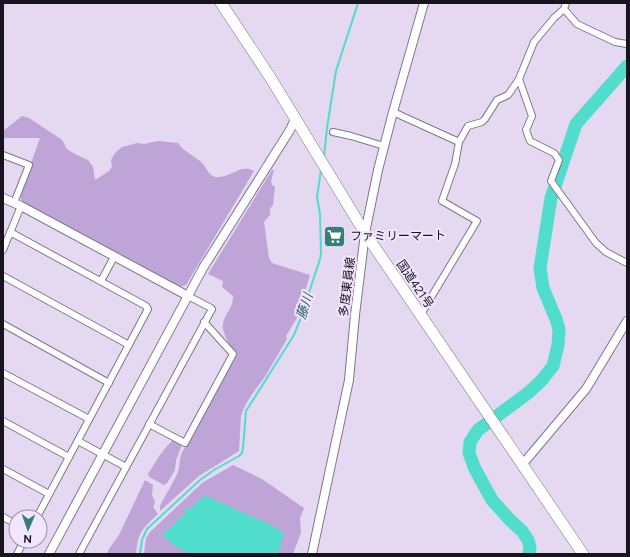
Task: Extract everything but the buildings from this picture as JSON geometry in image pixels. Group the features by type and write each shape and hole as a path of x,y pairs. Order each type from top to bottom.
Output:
{"highway":[{"name":"国道421号","path":"221,3 365,233 583,554"}],"street":[{"name":"多度東員線","path":"312,554 349,380 365,233 384,146 424,3"},
{"path":"421,314 477,221 442,201 454,164 459,142 468,126 482,122 497,100 508,95 519,79 534,42 565,6 577,24 615,42 627,44"},
{"path":"519,79 532,116 526,130 530,140 554,153 559,160 551,181 596,243 606,252 627,263"},
{"path":"393,112 459,142"},
{"path":"49,554 203,268 290,130 295,119"},
{"path":"334,132 384,146"},
{"path":"3,155 29,165 10,232 3,250"},
{"path":"3,198 18,204 212,308 79,554"},
{"path":"10,232 147,307 147,312 41,509"},
{"path":"101,281 114,256"},
{"path":"3,276 129,345"},
{"path":"522,465 586,389 627,321"},
{"path":"149,424 185,443 189,437 233,353 204,322"},
{"path":"3,324 109,383"},
{"path":"3,372 89,420"},
{"path":"3,421 70,457"},
{"path":"78,441 126,467"},
{"path":"3,469 49,494"}],"shaded area":[{"path":"22,116 29,118 62,140 67,149 88,160 93,167 95,180 109,171 112,167 111,160 115,153 122,147 137,143 144,144 158,141 178,143 202,163 209,173 215,177 225,176 244,169 254,171 186,285 179,287 22,202 20,194 40,138 3,138 3,131"},
{"path":"272,170 274,170 271,181 272,185 275,187 273,205 270,209 270,215 264,222 269,258 272,263 310,275 297,318 286,336 287,339 266,375 252,394 243,410 241,416 239,451 199,476 160,511 160,506 178,472 182,452 187,446 237,354 228,343 223,329 224,320 232,305 233,296 222,287 223,281 208,274"},
{"path":"172,441 182,445 176,460 175,470 167,483 164,485 149,477 148,474 162,452"},
{"path":"233,465 262,479 304,508 300,518 301,532 293,554 144,554 146,538 150,532 202,483"},
{"path":"145,480 153,485 152,495 155,502 153,507 158,514 142,531 138,541 136,554 107,554 119,535"},
{"path":"206,496 269,524 284,533 278,554 192,554 176,547 163,536 163,534 186,513 184,510 186,507 189,510 201,498"}],"waterway":[{"name":"藤川","path":"324,156 336,71 358,3"},
{"path":"529,554 530,547 528,540 522,531 492,500 475,469 469,453 470,442 478,430 528,393 541,381 553,366 558,345 559,329 543,288 540,268 551,198 576,124 627,66"},
{"name":"藤川","path":"140,554 142,540 147,529 200,480 242,453 246,411 294,335 320,259 320,214 317,197 321,170"}],"place":[{"name":"ファミリーマート","path":"334,236"}]}
